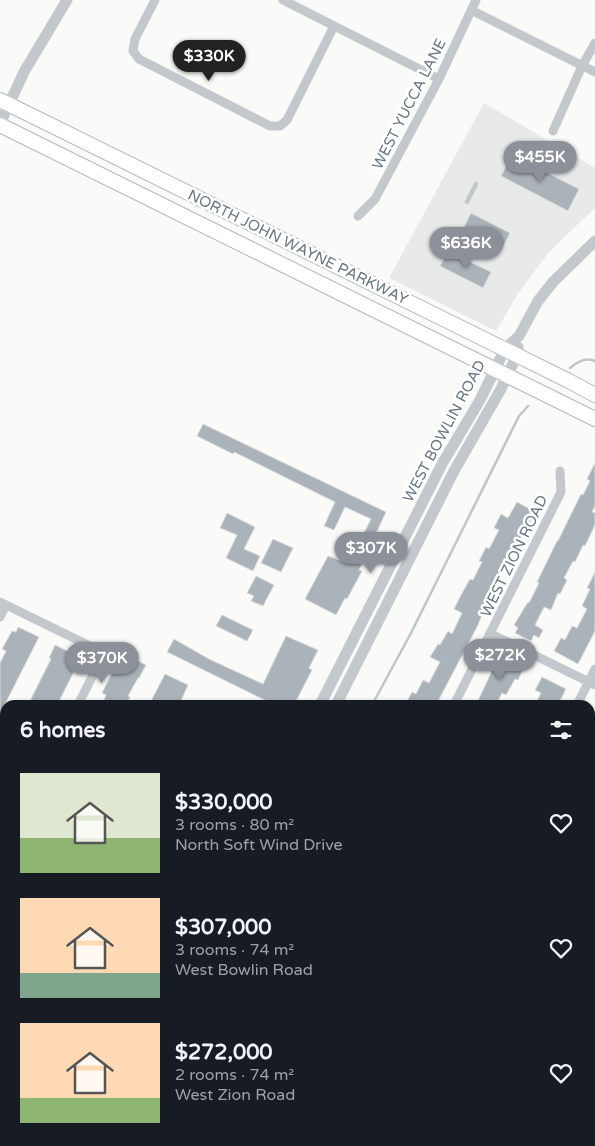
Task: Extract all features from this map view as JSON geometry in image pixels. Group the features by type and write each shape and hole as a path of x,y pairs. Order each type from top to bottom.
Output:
{"highway":[{"name":"NORTH JOHN WAYNE PARKWAY","path":"4,102 595,395"},
{"name":"NORTH JOHN WAYNE PARKWAY","path":"0,124 595,419"}],"street":[{"path":"0,124 4,102 67,0"},
{"path":"155,0 135,39 133,51 139,60 270,126 280,126 287,120 334,26"},
{"path":"283,0 439,79"},
{"name":"WEST YUCCA LANE","path":"358,216 375,199 439,79 476,0"},
{"path":"471,10 595,72"},
{"path":"553,131 582,66 595,42"},
{"name":"WEST BOWLIN ROAD","path":"339,700 454,471 492,406 501,373 538,301 553,282 595,241"},
{"name":"WEST BOWLIN ROAD","path":"323,700 442,464 480,400 501,373"},
{"name":"WEST ZION ROAD","path":"457,700 561,492 560,471"},
{"path":"0,617 3,604 92,647 99,654 96,669 80,700"},
{"path":"491,634 592,684"},
{"path":"581,700 592,684 595,669"}],"lane":[{"path":"467,202 476,184"}],"shaded area":[{"path":"484,103 595,168 595,208 549,252 519,292 496,331 389,278"}],"building":[{"path":"512,155 579,189 568,211 501,176"},
{"path":"471,213 510,233 502,249 463,229"},
{"path":"448,251 491,272 483,288 440,266"},
{"path":"203,424 386,512 359,570 362,571 336,615 305,599 328,556 347,563 371,519 345,507 334,530 324,526 335,502 234,452 233,454 197,436"},
{"path":"595,463 595,506 592,512 595,513 595,525 585,546 583,545 575,562 573,561 564,578 567,580 560,594 558,593 551,610 544,607 535,625 543,630 539,638 534,635 531,641 515,633 518,628 514,625 529,603 557,541 581,494 583,495 590,481 587,479"},
{"path":"517,502 535,512 492,590 478,625 439,700 408,700 412,692 416,694 423,680 429,683 440,662 430,657 448,631 452,634 462,613 454,609 470,579 473,580 482,562 479,561 486,547 489,549 499,530 494,528 501,514 508,518"},
{"path":"227,513 255,527 244,549 260,556 253,571 226,558 237,535 220,528"},
{"path":"273,539 293,548 281,572 261,563"},
{"path":"595,572 595,631 578,664 554,651 561,638 565,640 572,626 577,628 587,609 582,606 590,589 587,588"},
{"path":"256,576 274,585 263,606 251,601 254,596 247,593"},
{"path":"222,615 253,630 247,641 216,626"},
{"path":"18,627 39,637 7,700 0,700 0,663 6,651 2,649 12,631 16,632"},
{"path":"286,636 318,650 309,668 312,670 297,700 265,700 167,652 174,639 209,659 263,684"},
{"path":"55,645 81,658 60,700 30,700 51,659 49,658"},
{"path":"126,655 146,665 128,696 130,697 128,700 104,700 106,695 102,693 119,659 123,660"},
{"path":"504,656 524,667 518,680 515,679 506,695 502,693 498,700 478,700 497,660 501,662"},
{"path":"165,674 188,685 181,700 152,700"},
{"path":"542,677 566,689 560,700 538,700 541,693 535,690"}],"waterway":[{"path":"570,368 582,361 595,361"},
{"path":"375,700 411,633 519,416 528,406"}]}
